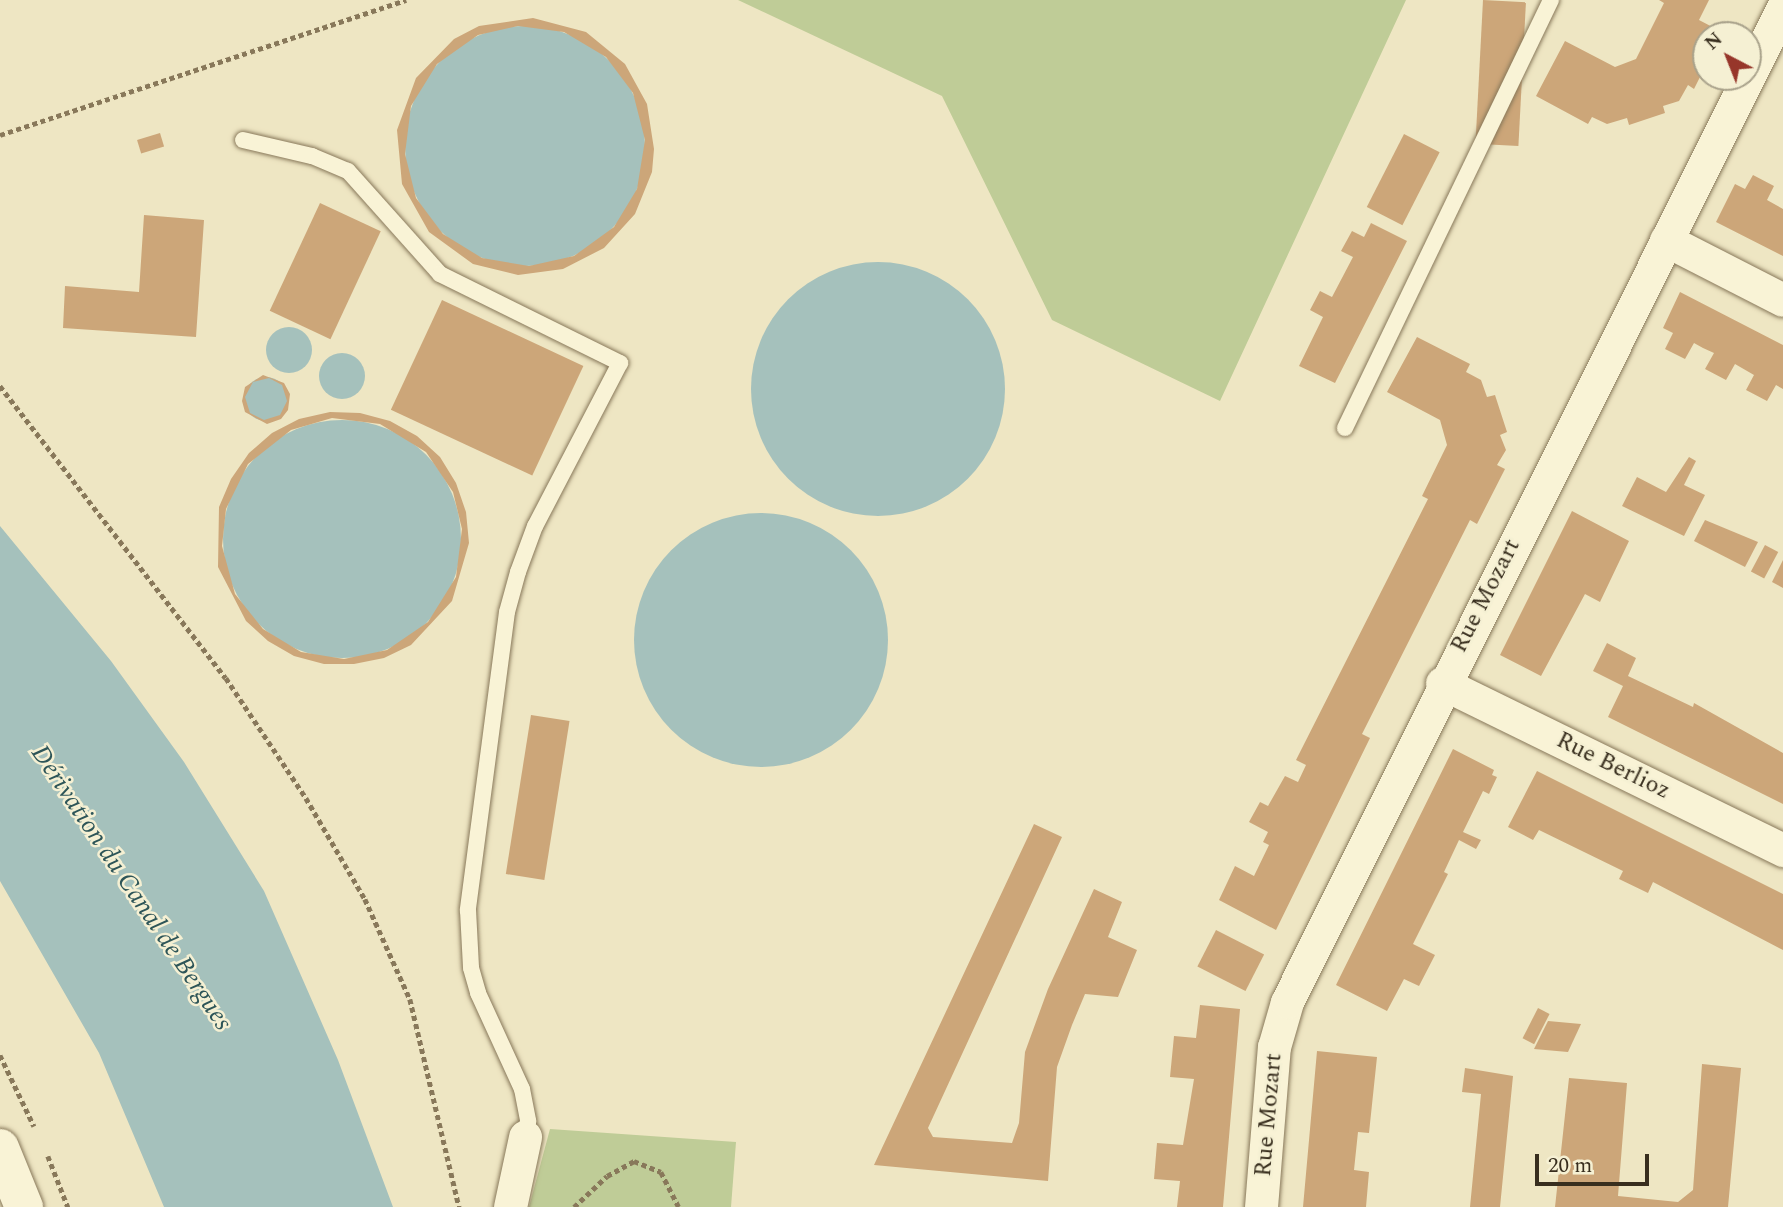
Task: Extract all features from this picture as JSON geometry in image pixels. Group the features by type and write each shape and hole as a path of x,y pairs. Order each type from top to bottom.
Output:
{"main road":[{"path":"0,1148 24,1207"}],"street":[{"name":"Rue Mozart","path":"1261,1207 1281,1018 1442,683 1783,7"},
{"path":"1666,240 1783,300"},
{"name":"Rue Berlioz","path":"1442,683 1783,850"},
{"path":"510,1207 526,1138"}],"lane":[{"path":"1345,428 1551,0"},
{"path":"243,140 312,156 348,171 374,195 440,274 620,363 535,526 518,572 508,612 468,910 471,968 478,993 522,1089 528,1121 526,1138"}],"path":[{"path":"0,135 406,0"},
{"path":"0,386 218,667 306,798 365,899 410,999 459,1207"},
{"path":"574,1207 607,1176 634,1161 661,1172 679,1207"}],"green space":[{"path":"738,0 1406,0 1220,401 1052,320 942,96"},
{"path":"550,1129 736,1142 731,1207 529,1207"}],"water":[{"path":"525,26 571,36 610,61 635,100 645,146 635,192 610,231 571,256 525,266 479,256 440,231 415,192 405,146 415,100 440,61 479,36"},
{"path":"866,262 890,262 927,271 949,283 968,299 984,318 996,340 1003,364 1003,414 996,438 984,460 968,479 949,495 927,507 890,516 866,516 829,507 807,495 780,470 760,438 756,426 751,401 751,377 760,340 772,318 797,291 829,271 841,267"},
{"path":"289,327 305,334 312,350 305,366 289,373 273,366 266,350 273,334"},
{"path":"342,353 358,360 365,376 358,392 342,399 326,392 319,376 326,360"},
{"path":"266,377 282,383 288,399 282,415 266,421 250,415 244,399 250,383"},
{"path":"330,420 354,420 377,425 398,434 418,447 434,463 456,504 461,539 459,562 452,585 434,615 418,631 377,653 354,658 330,658 307,653 286,644 266,631 250,615 228,574 223,551 223,527 228,504 237,483 250,463 266,447 307,425"},
{"path":"749,513 773,513 810,522 832,534 851,550 867,569 879,591 886,615 886,665 879,689 867,711 851,730 832,746 810,758 773,767 749,767 712,758 690,746 663,721 643,689 639,677 634,652 634,628 643,591 655,569 680,542 712,522 724,518"},
{"name":"Dérivation du Canal de Bergues","path":"0,526 111,661 184,762 264,891 338,1060 393,1207 164,1207 99,1053 0,881"}],"building":[{"path":"1483,0 1526,2 1518,146 1475,144"},
{"path":"1659,0 1709,0 1699,20 1701,21 1692,21 1692,88 1688,85 1679,101 1663,106 1665,113 1629,125 1627,118 1607,124 1592,117 1588,124 1536,96 1565,41 1615,67 1636,59 1664,3"},
{"path":"533,18 586,32 625,64 647,104 654,149 652,172 635,214 604,248 563,269 518,275 473,264 429,232 402,184 397,130 416,78 454,39 479,26","holes":["518,26 564,32 606,57 633,93 645,140 637,189 614,227 574,256 529,266 482,258 443,234 416,198 405,154 411,106 437,64 478,35"]},
{"path":"160,133 164,146 141,153 137,140"},
{"path":"1404,134 1440,152 1402,225 1367,207"},
{"path":"1753,175 1774,186 1767,200 1783,209 1783,256 1716,222 1735,184 1745,189"},
{"path":"320,203 381,231 330,339 270,311"},
{"path":"144,215 204,220 196,337 63,328 65,286 139,292"},
{"path":"1371,223 1407,241 1335,383 1299,366 1323,317 1310,310 1320,291 1332,297 1353,257 1341,251 1352,231 1364,237"},
{"path":"1680,292 1783,345 1783,389 1776,385 1767,401 1746,390 1754,375 1735,364 1726,380 1705,369 1714,353 1694,343 1685,359 1665,349 1673,333 1663,328"},
{"path":"442,300 583,366 532,476 391,410"},
{"path":"1417,337 1470,364 1466,372 1481,380 1487,397 1495,395 1507,432 1500,435 1506,450 1497,465 1505,469 1477,524 1470,520 1362,734 1370,738 1276,930 1219,900 1235,866 1254,876 1269,845 1263,842 1268,832 1249,822 1260,802 1268,806 1285,776 1298,782 1306,765 1296,760 1428,499 1422,496 1447,445 1440,420 1387,392"},
{"path":"263,375 284,383 290,394 288,410 281,419 267,424 245,412 242,401 245,387","holes":["269,378 282,385 287,401 280,415 264,420 250,413 245,397 253,382"]},
{"path":"330,412 360,413 390,421 417,436 440,457 456,483 466,512 469,543 452,601 411,645 384,658 354,664 324,664 294,656 268,641 246,621 218,567 219,507 231,479 249,453 272,433 299,419","holes":["332,418 380,424 426,452 453,492 462,529 456,577 428,622 387,650 344,659 301,652 263,629 235,594 222,546 226,509 248,464 291,430"]},
{"path":"1689,457 1696,461 1684,485 1705,495 1684,536 1622,506 1637,477 1666,492"},
{"path":"1572,511 1629,541 1600,602 1585,594 1541,676 1500,655"},
{"path":"1705,520 1758,542 1745,567 1694,541"},
{"path":"1765,545 1778,552 1764,579 1751,571"},
{"path":"1783,560 1783,588 1772,582"},
{"path":"1607,643 1636,658 1628,676 1693,707 1694,703 1783,753 1783,804 1608,717 1623,686 1593,671"},
{"path":"531,715 570,721 544,880 506,874"},
{"path":"1453,749 1494,770 1492,775 1497,777 1489,794 1483,791 1463,832 1481,840 1476,849 1459,840 1444,872 1448,874 1413,944 1435,955 1419,986 1404,979 1387,1011 1336,985"},
{"path":"1537,771 1783,894 1783,950 1653,882 1648,893 1619,879 1623,871 1539,830 1533,840 1508,827"},
{"path":"1034,824 1062,837 928,1128 933,1137 1012,1143 1019,1123 1025,1052 1048,989 1094,889 1122,902 1108,937 1137,950 1118,997 1085,994 1072,1025 1057,1067 1048,1181 874,1165"},
{"path":"1216,930 1264,955 1246,991 1197,967"},
{"path":"1200,1005 1240,1009 1223,1207 1177,1207 1180,1181 1154,1179 1157,1143 1183,1145 1194,1079 1170,1077 1174,1036 1196,1038"},
{"path":"1538,1008 1550,1014 1534,1044 1523,1038"},
{"path":"1548,1021 1581,1024 1568,1052 1534,1049"},
{"path":"1317,1051 1377,1057 1369,1133 1358,1132 1354,1170 1369,1172 1366,1207 1303,1207"},
{"path":"1702,1064 1741,1068 1728,1207 1555,1207 1569,1078 1627,1083 1618,1196 1678,1202 1693,1190"},
{"path":"1465,1068 1513,1076 1500,1207 1470,1207 1481,1094 1462,1092"}]}
